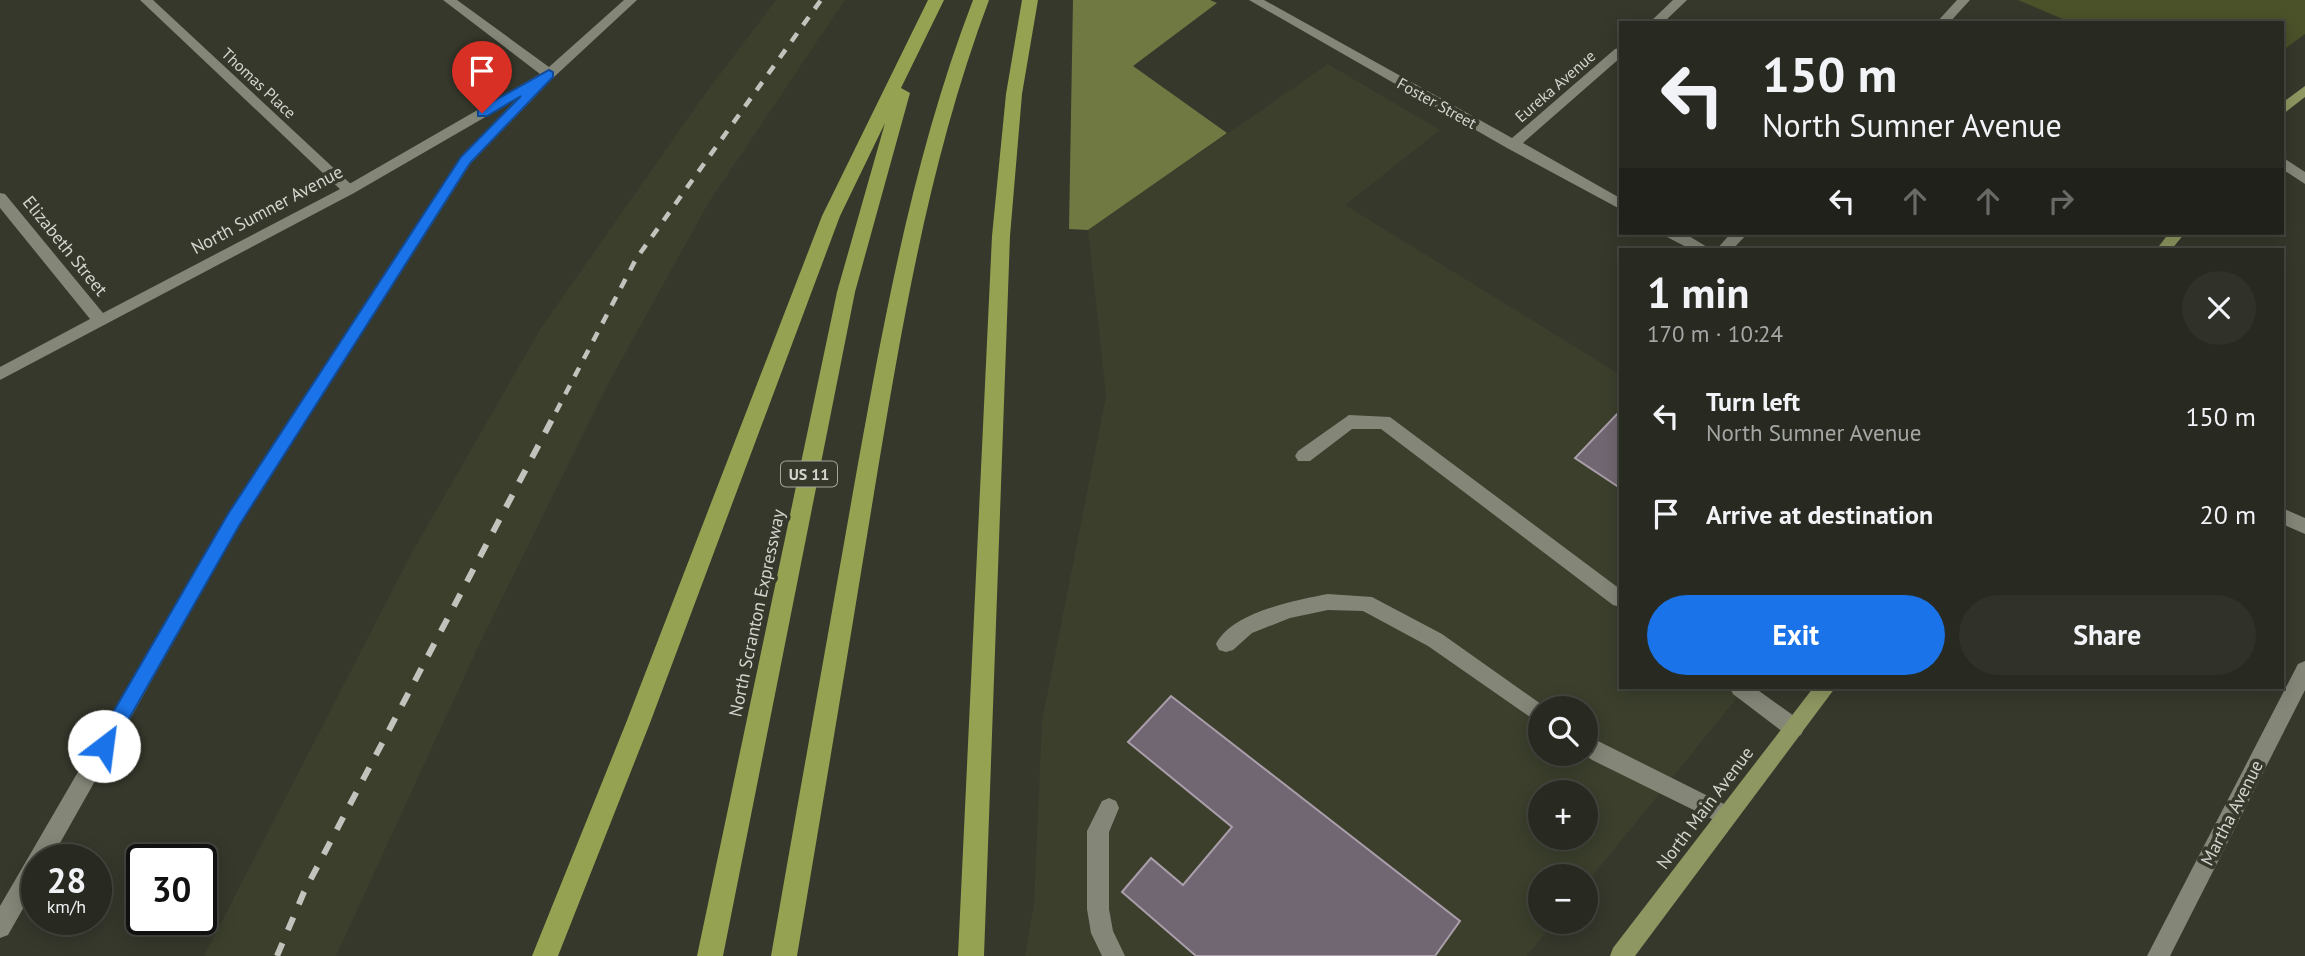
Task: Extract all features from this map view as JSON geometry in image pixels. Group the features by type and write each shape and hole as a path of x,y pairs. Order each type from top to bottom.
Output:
{"highway":[{"path":"545,956 643,710 831,216 937,0"},
{"name":"North Scranton Expressway","path":"710,956 846,292 896,110 937,0"},
{"path":"784,956 898,293 917,201 940,113 981,0"},
{"path":"971,956 986,535 999,281 1015,90 1030,0"}],"main road":[{"path":"2284,109 2305,90"},
{"name":"North Main Avenue","path":"1621,956 1824,689"}],"street":[{"name":"Thomas Place","path":"146,0 349,190"},
{"path":"449,0 549,74"},
{"path":"48,844 234,519 466,160 549,74 631,0"},
{"name":"Foster Street","path":"1255,0 1619,203"},
{"path":"1657,21 1681,0"},
{"path":"1944,21 1964,0"},
{"name":"Eureka Avenue","path":"1512,145 1619,53"},
{"name":"North Sumner Avenue","path":"0,374 99,319 349,190 549,74"},
{"path":"2284,163 2305,179"},
{"name":"Elizabeth Street","path":"0,198 99,319"},
{"path":"1676,235 1700,248"},
{"path":"1725,248 1738,235"},
{"path":"1304,456 1349,422 1384,422 1619,598"},
{"path":"2284,516 2305,527"},
{"path":"1226,645 1245,627 1289,610 1328,601 1365,603 1435,640 1528,705"},
{"name":"Martha Avenue","path":"2158,956 2305,670"},
{"path":"1741,689 1794,728"},
{"path":"1598,752 1727,816"},
{"path":"1109,808 1098,831 1098,909 1102,933 1114,956"},
{"path":"0,927 21,891"}],"shaded area":[{"path":"776,0 845,0 709,202 607,386 479,645 336,956 204,956 411,554 541,328 702,98"},
{"path":"1328,64 1440,130 1345,205 1616,372 1619,369 1619,689 1744,689 1598,869 1598,864 1528,864 1528,934 1544,934 1527,956 1025,956 1034,904 1042,721 1106,396 1088,230"}],"green space":[{"path":"1073,0 1210,0 1217,3 1133,66 1227,133 1088,230 1069,229"},
{"path":"2018,0 2305,0 2305,34 2284,50 2284,21 2067,21"}],"building":[{"path":"1619,412 1619,487 1575,458"},
{"path":"1171,696 1460,921 1435,956 1196,956 1122,892 1151,858 1183,885 1232,827 1128,742"}],"railway":[{"path":"556,412 636,259 821,0"},
{"path":"277,956 304,892 557,410"}],"route":[{"path":"104,746 234,519 466,160 549,74 482,113"}]}
